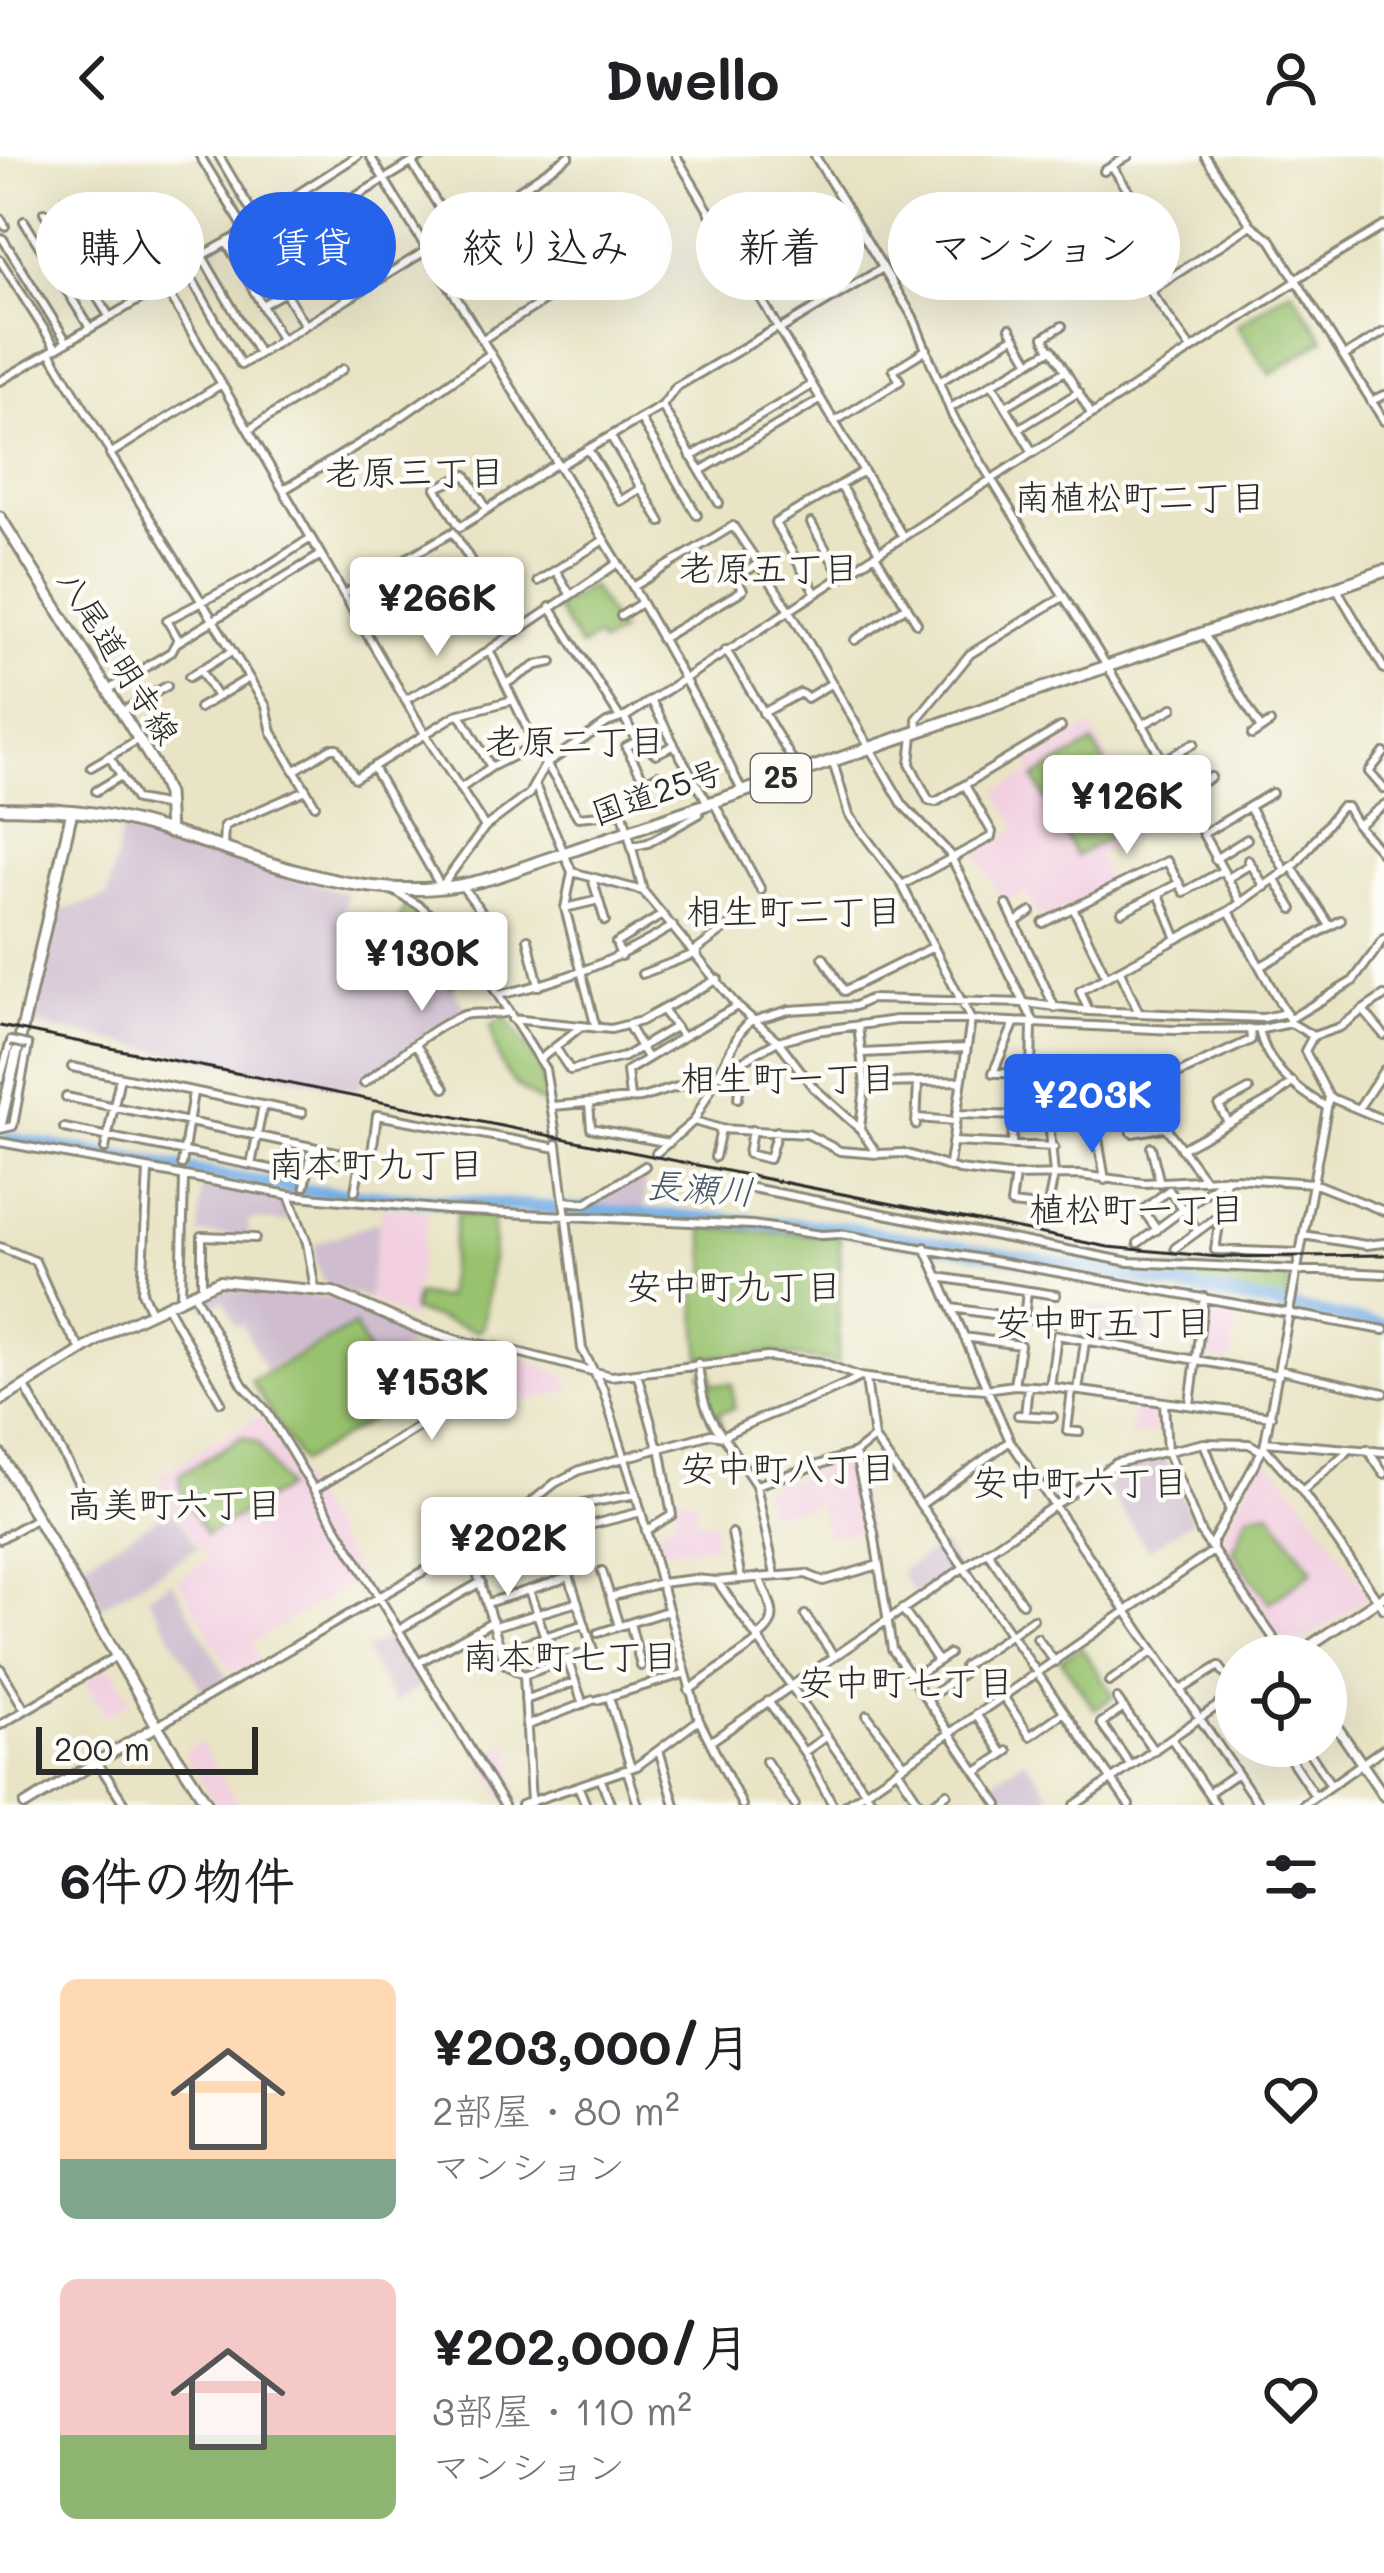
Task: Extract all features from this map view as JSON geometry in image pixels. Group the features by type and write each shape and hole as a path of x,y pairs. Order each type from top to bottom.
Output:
{"highway":[{"name":"国道25号","path":"0,808 111,816 304,876 390,890 461,884 492,878 1384,571"}],"main road":[{"name":"八尾道明寺線","path":"0,517 162,780 169,833"},
{"path":"0,1128 72,811"},
{"path":"0,1454 157,1726 208,1805"}],"street":[{"path":"200,156 228,202"},
{"path":"219,156 242,192"},
{"path":"301,192 357,156"},
{"path":"370,156 420,239"},
{"path":"364,192 423,156"},
{"path":"516,192 569,156"},
{"path":"676,156 902,537"},
{"path":"815,156 928,349 950,409 991,481 1142,725 1241,903"},
{"path":"1125,192 1108,169 1128,156"},
{"path":"1205,156 1251,225 1270,240 1384,421"},
{"path":"412,163 430,192"},
{"path":"24,221 36,241"},
{"path":"1191,349 1150,291 1251,225"},
{"path":"374,770 441,887 485,827 535,785 546,765 1384,226"},
{"path":"3,239 67,342"},
{"path":"204,255 226,242 281,339"},
{"path":"204,300 241,365 420,255"},
{"path":"204,259 259,354"},
{"path":"0,260 266,706 272,732 315,805"},
{"path":"488,509 466,475 436,488 460,527 662,406 676,388 883,268"},
{"path":"72,300 90,328"},
{"path":"99,300 110,317"},
{"path":"0,381 137,300"},
{"path":"172,300 342,595 485,827"},
{"path":"262,305 271,300"},
{"path":"290,300 304,324"},
{"path":"457,300 633,587 742,791"},
{"path":"482,340 546,300"},
{"path":"1062,326 1043,338 1090,412"},
{"path":"939,382 1012,332 1030,362"},
{"path":"1344,356 1384,332"},
{"path":"834,422 900,381 893,370 928,349"},
{"path":"950,409 1050,350"},
{"path":"285,489 382,430 490,354"},
{"path":"249,430 343,369"},
{"path":"1006,406 1065,370"},
{"path":"992,383 1032,451"},
{"path":"111,453 220,385"},
{"path":"691,457 811,386"},
{"path":"1018,428 1078,392"},
{"path":"1371,401 1384,395"},
{"path":"700,471 820,400"},
{"path":"662,406 719,503"},
{"path":"640,419 697,515"},
{"path":"611,436 661,521"},
{"path":"588,449 620,501 641,488"},
{"path":"815,593 775,523 864,471"},
{"path":"840,485 917,623"},
{"path":"811,523 842,576"},
{"path":"633,587 733,526 789,609 903,805 952,859 1034,1023 1031,1074"},
{"path":"342,595 453,532 514,631"},
{"path":"179,641 167,620 311,538"},
{"path":"538,581 604,540"},
{"path":"108,690 321,555"},
{"path":"405,700 618,563"},
{"path":"661,639 742,590 735,578 758,564"},
{"path":"556,570 570,593"},
{"path":"1337,589 1384,669"},
{"path":"1061,727 936,802 929,801 910,764 917,719 959,664 1063,597"},
{"path":"621,616 641,603"},
{"path":"855,640 907,606"},
{"path":"550,607 635,740 656,754 674,745"},
{"path":"1203,633 1261,729"},
{"path":"189,677 232,650"},
{"path":"489,650 533,746 578,817 623,813 643,891 737,1006 778,1041 812,1087 860,1129 878,1154"},
{"path":"726,650 800,772"},
{"path":"506,684 537,665 552,662"},
{"path":"200,670 217,698"},
{"path":"199,708 249,678"},
{"path":"763,713 800,693 807,698 833,682"},
{"path":"122,712 167,686"},
{"path":"294,771 337,748 355,778 460,714 513,700"},
{"path":"651,700 706,804 761,890"},
{"path":"1142,725 1173,708"},
{"path":"460,714 490,767"},
{"path":"1252,735 1270,723"},
{"path":"91,767 139,739"},
{"path":"635,740 626,747 645,782 658,775"},
{"path":"1162,762 1194,743"},
{"path":"460,789 490,767 533,746"},
{"path":"1384,753 1369,772 1384,789"},
{"path":"109,756 136,800 169,806"},
{"path":"832,760 849,815 902,885 970,1020 949,1164"},
{"path":"96,791 121,776"},
{"path":"1136,777 1149,799"},
{"path":"1179,796 1210,777"},
{"path":"1139,805 1173,784"},
{"path":"535,785 572,872 565,908 596,1028"},
{"path":"902,885 991,837 965,785"},
{"path":"222,850 224,826 306,790"},
{"path":"1202,835 1272,793"},
{"path":"632,846 649,843 698,814 706,804"},
{"path":"1358,826 1384,805"},
{"path":"1248,807 1330,926"},
{"path":"1089,1011 1081,991 1229,911 1275,880 1340,807 1347,807 1384,855"},
{"path":"1215,859 1247,838"},
{"path":"1043,923 1167,861 1184,892 1250,862 1265,887"},
{"path":"572,872 643,891"},
{"path":"592,878 605,920"},
{"path":"1275,880 1293,909"},
{"path":"1122,912 1179,883"},
{"path":"461,884 496,931"},
{"path":"390,890 420,906 461,942 549,1079 582,1348 602,1389 636,1494 688,1690 742,1805"},
{"path":"1158,893 1177,939"},
{"path":"565,908 598,900"},
{"path":"1007,905 1055,1008"},
{"path":"1073,908 1106,976"},
{"path":"488,921 498,909"},
{"path":"1229,911 1289,1018 1313,1036"},
{"path":"1015,922 1030,912"},
{"path":"621,956 616,943 662,915"},
{"path":"642,974 696,952 744,915"},
{"path":"1260,966 1342,920"},
{"path":"498,995 583,971 673,926"},
{"path":"528,939 539,986"},
{"path":"553,1106 630,1099 719,1074 778,1041 896,1020 1254,1029 1289,1018 1353,981 1384,939"},
{"path":"844,992 932,946"},
{"path":"823,957 848,1004"},
{"path":"1120,970 1138,1011"},
{"path":"364,1083 465,1014 610,1030 662,1010 718,979"},
{"path":"846,1805 1213,1551 1264,1446 1271,1416 1327,1102 1305,1051 1313,1036 1340,1027 1384,996"},
{"path":"656,1153 694,1121 740,1032 755,1018 870,999 1289,1018"},
{"path":"627,1071 737,1006"},
{"path":"662,1010 683,1037"},
{"path":"1363,1010 1384,1035"},
{"path":"1016,1022 994,1073 1058,1074"},
{"path":"627,1025 647,1058"},
{"path":"858,1025 864,1104 860,1129"},
{"path":"539,1060 582,1026"},
{"path":"555,1047 571,1070 624,1057 675,1028"},
{"path":"1254,1029 1268,1058 1292,1082 1327,1102 1382,1117"},
{"path":"918,1082 917,1122 1077,1118 1143,1097 1165,1080 1251,1040 1254,1029"},
{"path":"0,1079 11,1041 28,1045 13,1126 0,1128"},
{"path":"416,1045 446,1088"},
{"path":"862,1053 966,1048"},
{"path":"624,1057 630,1099"},
{"path":"738,1098 742,1064"},
{"path":"1067,1064 1077,1118"},
{"path":"72,1067 302,1114"},
{"path":"1012,1144 1015,1075"},
{"path":"1358,1109 1382,1075"},
{"path":"105,1149 120,1077"},
{"path":"883,1083 961,1081"},
{"path":"1181,1149 1272,1100 1292,1082"},
{"path":"1228,1122 1219,1106 1249,1090"},
{"path":"182,1164 193,1091"},
{"path":"67,1097 366,1158"},
{"path":"1143,1097 1205,1180"},
{"path":"1015,1175 1012,1204 1047,1212 1054,1147 1047,1099"},
{"path":"589,1103 591,1128 669,1143"},
{"path":"1125,1103 1132,1133 1168,1127"},
{"path":"251,1165 263,1106"},
{"path":"355,1191 360,1162 372,1153 376,1115 557,1142"},
{"path":"1094,1115 1105,1180"},
{"path":"694,1121 721,1129 807,1134 840,1151 904,1153 959,1170 1166,1186 1226,1178 1313,1183 1384,1211"},
{"path":"64,1128 307,1176"},
{"path":"715,1157 721,1129"},
{"path":"752,1129 748,1154 770,1159 777,1131"},
{"path":"0,1142 289,1195 446,1210 563,1209 752,1225 926,1247 1085,1271 1384,1330"},
{"path":"953,1142 1054,1147"},
{"path":"305,1186 313,1147"},
{"path":"1151,1147 1166,1186 1198,1231"},
{"path":"563,1209 586,1203 645,1166"},
{"path":"148,1171 142,1292 151,1312"},
{"path":"181,1298 184,1178"},
{"path":"1138,1244 1226,1178"},
{"path":"1226,1178 1215,1250 1300,1253"},
{"path":"1157,1230 1143,1210 1166,1186"},
{"path":"752,1188 1089,1255 1171,1266 1384,1274"},
{"path":"289,1195 307,1243 315,1288"},
{"path":"1175,1248 1220,1215"},
{"path":"1304,1234 1366,1245 1384,1243"},
{"path":"255,1238 202,1236 198,1290 243,1384 266,1410 315,1489 504,1805"},
{"path":"0,1247 34,1261 81,1349"},
{"path":"926,1247 1010,1441 1259,1805"},
{"path":"1085,1271 1089,1255"},
{"path":"938,1276 1056,1295"},
{"path":"0,1401 81,1349 151,1312 228,1280 345,1295 414,1328 611,1376 767,1357 820,1362 863,1378 986,1389 1014,1384 1050,1387 1271,1416"},
{"path":"1024,1319 1027,1291"},
{"path":"1190,1404 1204,1297"},
{"path":"166,1305 221,1402"},
{"path":"952,1308 1052,1323"},
{"path":"964,1336 1020,1345 1014,1384"},
{"path":"1050,1387 1057,1336 1384,1393"},
{"path":"1079,1432 1067,1431 1085,1340"},
{"path":"315,1489 453,1406 458,1341"},
{"path":"698,1363 701,1397 712,1424 756,1485 775,1575"},
{"path":"638,1373 672,1514 646,1531"},
{"path":"25,1805 512,1517 580,1470 710,1434 723,1436 863,1378"},
{"path":"863,1378 874,1438 1129,1805"},
{"path":"24,1385 80,1485"},
{"path":"1028,1386 1021,1415 1052,1417"},
{"path":"1164,1402 1167,1451 1201,1534 1275,1635"},
{"path":"756,1485 854,1453 874,1438"},
{"path":"922,1504 1010,1441"},
{"path":"1204,1443 1230,1511"},
{"path":"710,1742 1127,1457 1204,1443 1384,1452"},
{"path":"1264,1446 1382,1602 1326,1635"},
{"path":"1367,1449 1384,1474"},
{"path":"1302,1491 1347,1452"},
{"path":"854,1453 892,1649 999,1805"},
{"path":"512,1517 636,1494"},
{"path":"398,1630 479,1578 581,1545 578,1528 640,1512"},
{"path":"0,1539 37,1518"},
{"path":"732,1533 741,1579"},
{"path":"468,1543 505,1664 524,1675"},
{"path":"986,1551 1022,1603"},
{"path":"610,1597 660,1583 806,1574 823,1581 879,1564"},
{"path":"524,1675 593,1650 566,1566"},
{"path":"602,1571 619,1626"},
{"path":"487,1603 569,1577"},
{"path":"688,1690 772,1628 775,1620 760,1577"},
{"path":"717,1581 874,1805"},
{"path":"529,1590 544,1636"},
{"path":"418,1663 494,1624 578,1602"},
{"path":"902,1609 938,1660"},
{"path":"598,1633 667,1612"},
{"path":"805,1615 834,1656"},
{"path":"927,1699 1033,1619"},
{"path":"630,1623 641,1666"},
{"path":"503,1650 585,1624"},
{"path":"1037,1638 1055,1662"},
{"path":"1109,1682 1152,1652"},
{"path":"912,1678 949,1654"},
{"path":"0,1725 118,1656"},
{"path":"567,1659 583,1705"},
{"path":"0,1668 25,1710"},
{"path":"1179,1691 1215,1669"},
{"path":"526,1726 683,1674"},
{"path":"524,1675 526,1804 629,1769 699,1720"},
{"path":"525,1700 575,1682"},
{"path":"1003,1696 1030,1736 1064,1712"},
{"path":"609,1697 638,1805"},
{"path":"1118,1699 1154,1750"},
{"path":"768,1702 803,1752 827,1736"},
{"path":"1076,1805 1215,1706"},
{"path":"1124,1708 1101,1723 1131,1766"},
{"path":"976,1714 1005,1753 976,1772"},
{"path":"867,1715 921,1805"},
{"path":"1171,1738 1216,1805"},
{"path":"1347,1742 1384,1796"},
{"path":"1303,1805 1384,1748"},
{"path":"659,1750 675,1805"},
{"path":"807,1756 833,1805"},
{"path":"766,1761 795,1805"},
{"path":"98,1763 125,1805"},
{"path":"1296,1767 1315,1796"},
{"path":"1319,1767 1331,1785"},
{"path":"1208,1792 1237,1773"},
{"path":"601,1780 611,1805"},
{"path":"579,1788 586,1805"},
{"path":"931,1805 947,1793"}],"shaded area":[{"path":"1090,726 1149,827 1097,855 1111,886 1040,921 1026,893 1002,903 977,852 1017,829 997,791 1032,772 1029,763"},
{"path":"122,829 347,893 342,918 408,948 453,988 467,1010 429,1032 355,1090 34,1025 60,911 107,897"},
{"path":"645,1170 645,1209 587,1207 586,1204"},
{"path":"201,1184 279,1198 292,1222 249,1220 248,1236 199,1234"},
{"path":"382,1207 428,1211 410,1320 368,1299"},
{"path":"379,1221 368,1299 325,1286 316,1264 317,1243"},
{"path":"219,1289 334,1297 424,1337 375,1365 353,1326 265,1370 242,1324 236,1326 224,1301 204,1309 201,1297"},
{"path":"1208,1302 1239,1311 1227,1362 1198,1354"},
{"path":"1083,1305 1148,1316 1143,1349 1077,1338"},
{"path":"464,1347 498,1351 565,1374 572,1390 469,1416 462,1398"},
{"path":"1134,1401 1157,1404 1161,1431 1129,1438"},
{"path":"260,1415 360,1578 251,1644 260,1660 233,1675 178,1580 208,1559 172,1508 158,1475"},
{"path":"1163,1454 1193,1520 1148,1550 1099,1477 1124,1461"},
{"path":"1264,1455 1299,1493 1370,1596 1313,1635 1277,1635 1220,1551 1227,1527"},
{"path":"853,1461 868,1530 827,1537 819,1504 768,1514 760,1489"},
{"path":"675,1495 697,1498 695,1520 714,1521 715,1546 656,1551 651,1536 674,1518"},
{"path":"171,1510 198,1548 99,1608 75,1567"},
{"path":"943,1543 958,1568 916,1597 899,1572"},
{"path":"172,1581 228,1678 204,1692 148,1596"},
{"path":"394,1634 424,1685 394,1703 364,1651"},
{"path":"112,1668 131,1701 105,1716 85,1681"},
{"path":"200,1742 238,1805 216,1805 183,1752"},
{"path":"511,1742 517,1801 507,1804 479,1757"},
{"path":"1025,1758 1050,1795 1036,1805 1002,1805 987,1784"}],"green space":[{"path":"1291,289 1324,339 1270,375 1237,325"},
{"path":"591,586 620,632 601,644 596,637 580,647 556,608"},
{"path":"1093,743 1138,822 1076,856 1034,778"},
{"path":"406,905 420,912 416,921 438,939 431,948 458,981 451,986 390,935"},
{"path":"506,1017 540,1067 548,1107 524,1092 502,1065 491,1025"},
{"path":"457,1214 492,1216 494,1242 483,1327 477,1331 412,1311 416,1295 445,1298"},
{"path":"703,1228 840,1237 838,1363 769,1353 701,1358 694,1288 709,1285"},
{"path":"1092,1259 1149,1268 1285,1274 1290,1279 1285,1306 1089,1267"},
{"path":"354,1326 396,1405 301,1462 251,1381"},
{"path":"704,1370 711,1370 713,1384 732,1384 734,1408 719,1412 723,1428 716,1426"},
{"path":"242,1437 258,1443 285,1488 206,1535 181,1492 180,1475"},
{"path":"1270,1511 1313,1571 1269,1603 1233,1552 1248,1514"},
{"path":"1081,1647 1114,1696 1094,1709 1061,1660"}],"waterway":[{"path":"204,251 228,238"},
{"name":"長瀬川","path":"8,1139 315,1192 840,1228 1090,1269 1384,1326"}],"railway":[{"path":"0,1026 1108,1247 1219,1257 1384,1255"}],"district":[{"name":"老原三丁目","path":"415,472"},
{"name":"南植松町二丁目","path":"1140,497"},
{"name":"老原五丁目","path":"769,568"},
{"name":"老原二丁目","path":"575,741"},
{"name":"相生町二丁目","path":"794,911"},
{"name":"相生町一丁目","path":"788,1078"},
{"name":"南本町九丁目","path":"376,1164"},
{"name":"植松町一丁目","path":"1137,1209"},
{"name":"安中町九丁目","path":"734,1286"},
{"name":"安中町五丁目","path":"1103,1322"},
{"name":"安中町八丁目","path":"788,1468"},
{"name":"安中町六丁目","path":"1080,1482"},
{"name":"高美町六丁目","path":"174,1504"},
{"name":"南本町七丁目","path":"570,1656"},
{"name":"安中町七丁目","path":"906,1682"}]}
